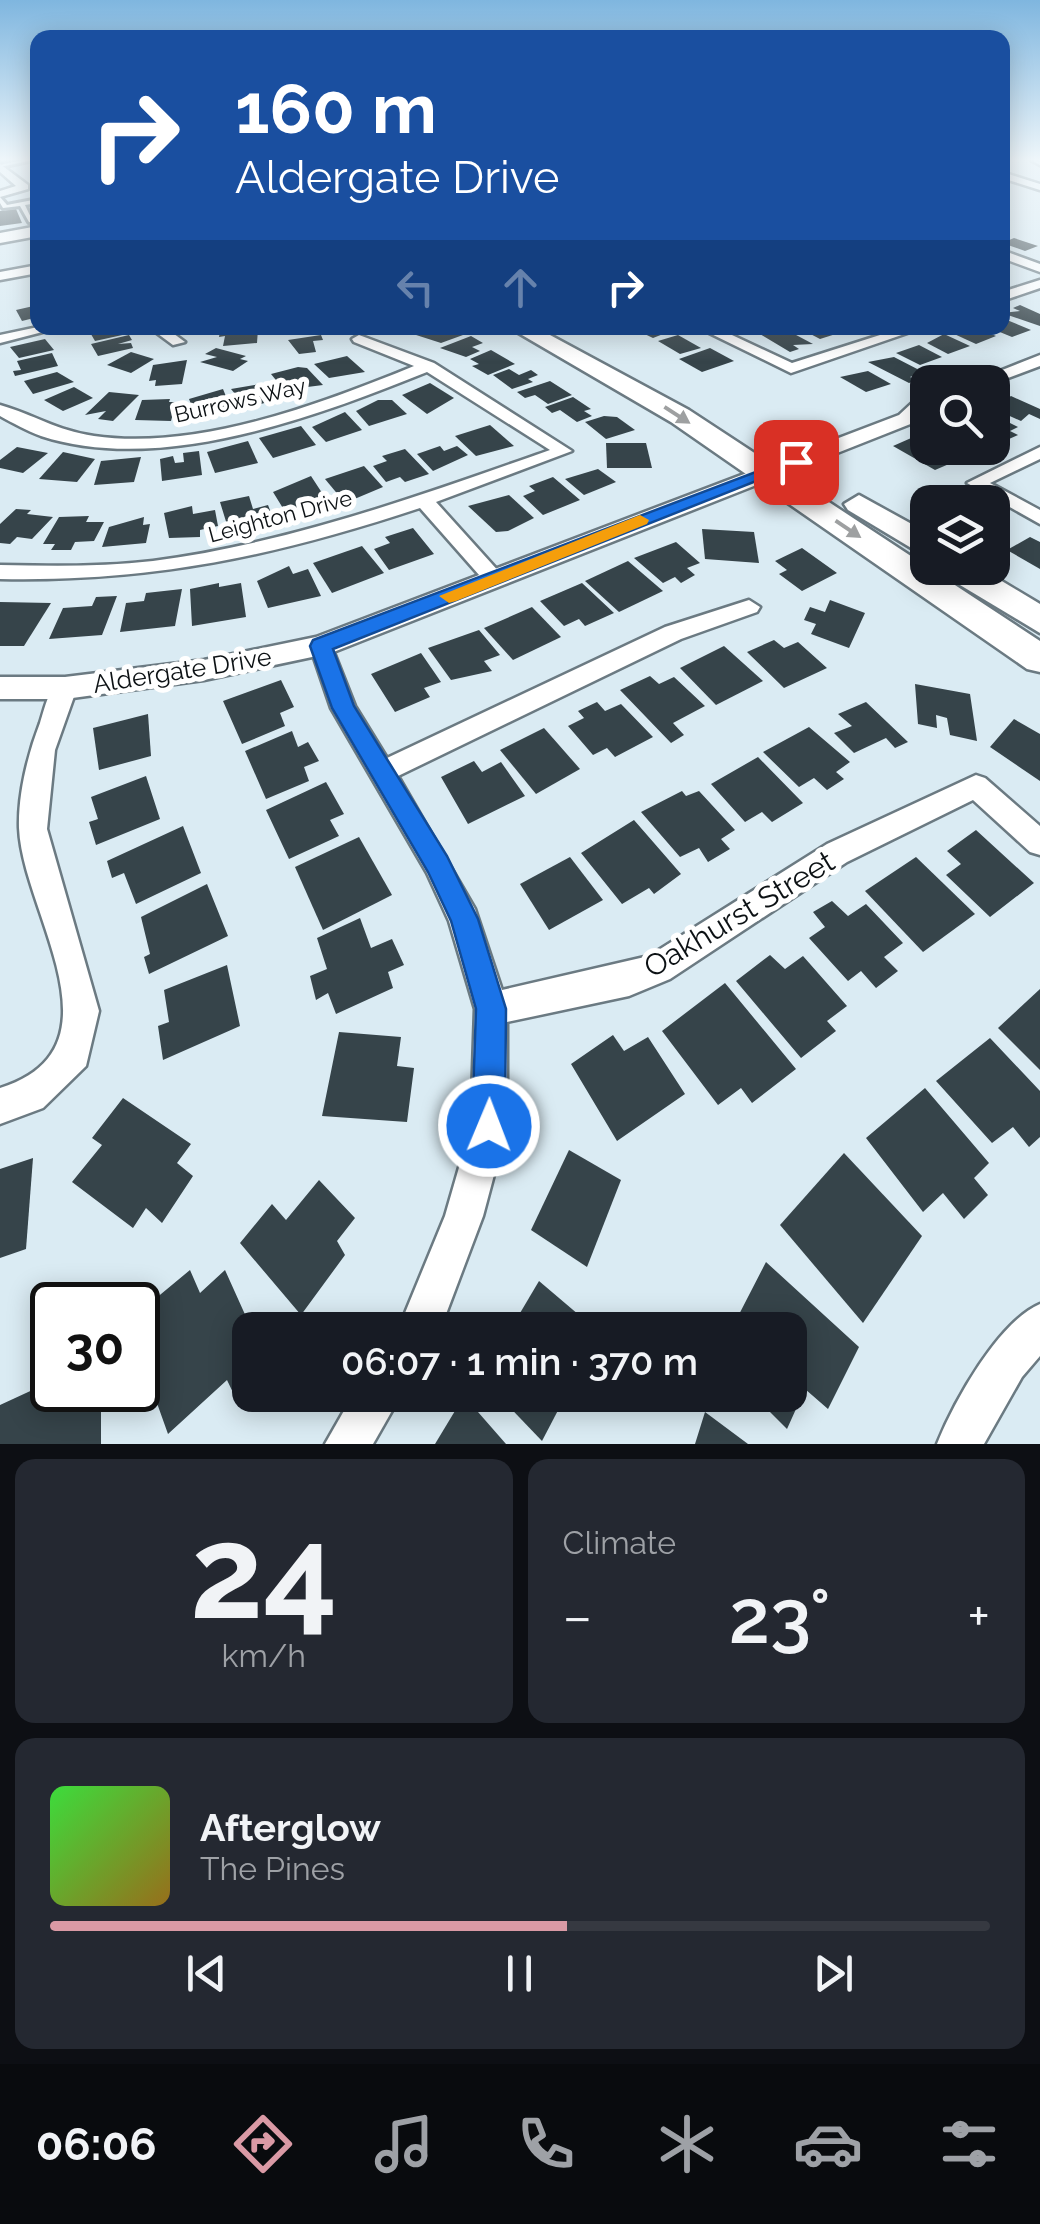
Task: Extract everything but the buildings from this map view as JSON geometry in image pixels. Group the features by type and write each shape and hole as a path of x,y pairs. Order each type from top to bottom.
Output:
{"main road":[{"path":"0,238 30,227"},
{"path":"0,246 30,241"},
{"path":"535,335 910,538"},
{"path":"578,335 658,376 1040,659"},
{"path":"984,585 1040,621"}],"street":[{"path":"1010,257 1040,268"},
{"path":"0,276 30,270"},
{"path":"1010,294 1040,284"},
{"path":"0,339 30,333"},
{"path":"167,335 178,342"},
{"path":"721,335 791,368 893,335"},
{"path":"359,339 429,366"},
{"path":"1010,371 1040,360"},
{"name":"Burrows Way","path":"0,410 15,420 65,437 173,439 254,424 365,391 429,366"},
{"name":"Leighton Drive","path":"0,572 120,573 232,558 332,531 563,451 429,366"},
{"name":"Aldergate Drive","path":"0,688 65,688 204,670 321,646 774,464 910,415"},
{"path":"1040,452 976,482 1040,518"},
{"path":"423,500 494,579"},
{"path":"380,773 673,634 750,607"},
{"path":"321,646 343,708 438,864 464,919 491,1009 489,1126 464,1216 426,1312"},
{"path":"0,1106 31,1096 74,1054 84,1010 34,830 42,750 65,688"},
{"name":"Oakhurst Street","path":"491,1009 629,980 659,968 837,853 976,786 1040,843"},
{"path":"960,1444 1007,1362 1040,1325"},
{"path":"347,1444 369,1412"}],"slow traffic":[{"path":"449,596 640,520"}],"route":[{"path":"489,1126 491,1009 464,919 438,864 343,708 321,646 796,462"}]}
